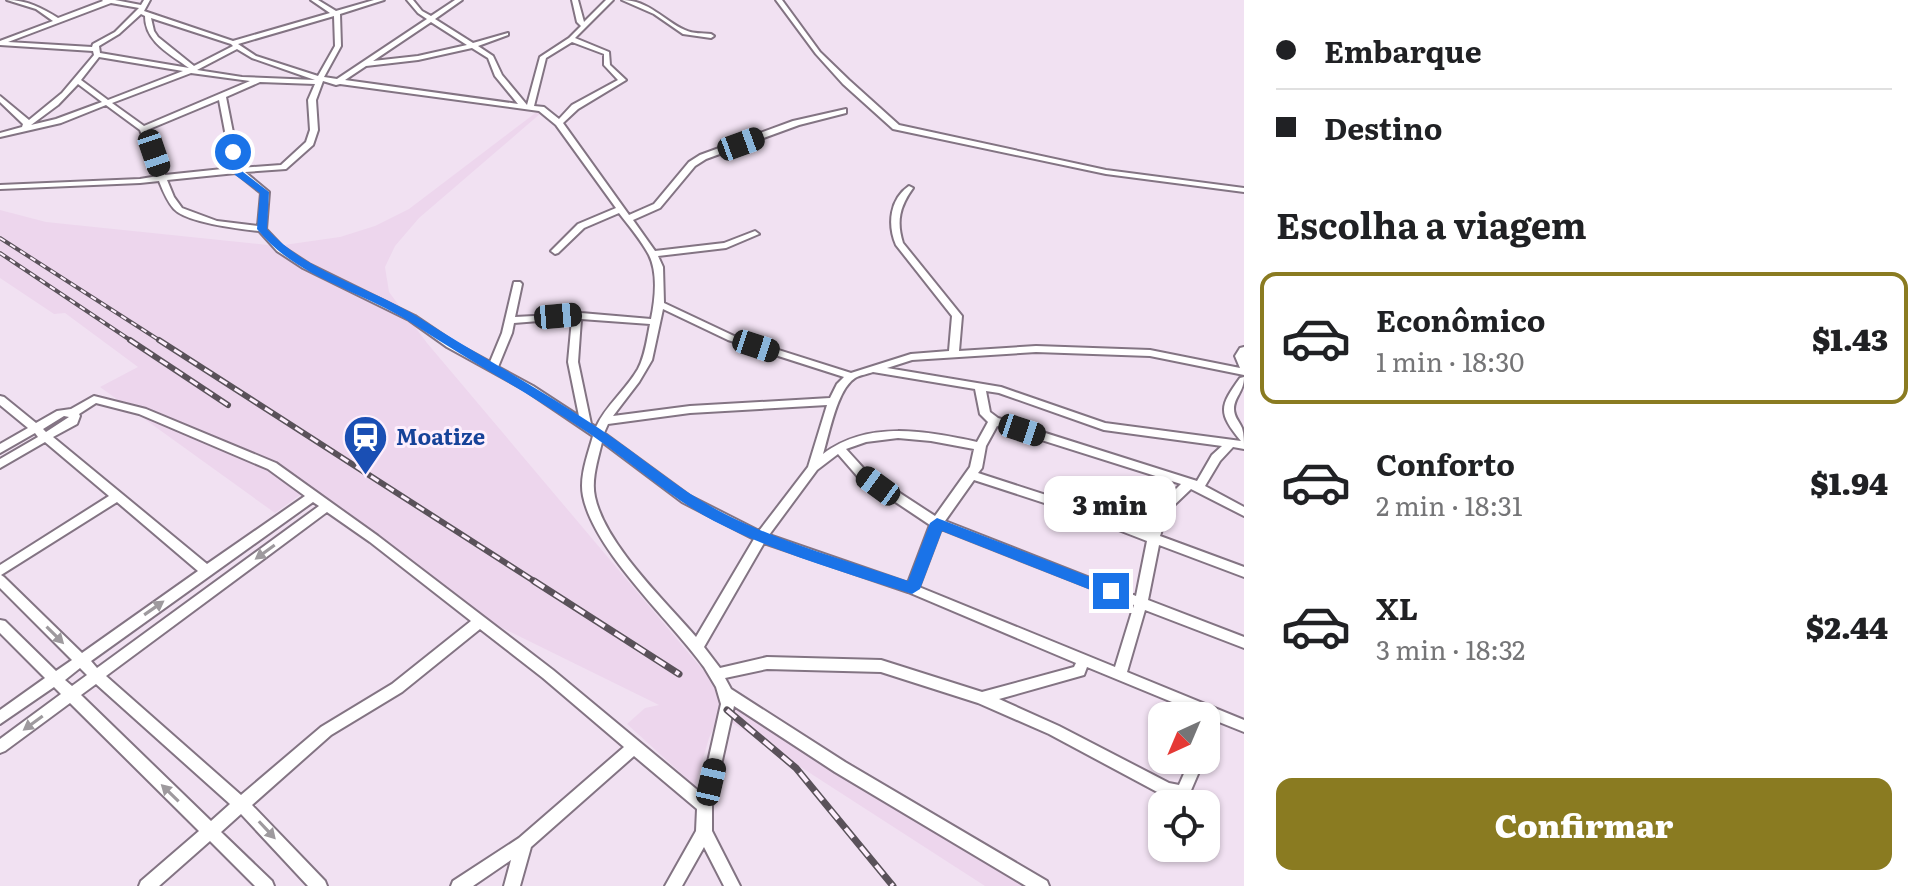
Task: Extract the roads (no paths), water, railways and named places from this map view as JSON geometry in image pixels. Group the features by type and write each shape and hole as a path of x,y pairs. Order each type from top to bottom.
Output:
{"street":[{"path":"2,0 38,8 58,21"},
{"path":"314,0 337,14"},
{"path":"14,131 58,121 190,70 235,45 381,0"},
{"path":"410,0 430,19 491,57 499,76 527,107"},
{"path":"336,83 460,0"},
{"path":"575,0 580,22 585,26"},
{"path":"527,107 543,57 571,39 610,0"},
{"path":"625,0 656,13 685,33 711,36"},
{"path":"779,0 827,63 896,127 1106,172 1244,190"},
{"path":"0,43 107,1 144,8 235,45 250,63 336,83 527,107 553,115 653,254 660,282 659,304 642,372 612,406 598,434 588,493 593,513 609,539 717,674 727,694 728,704 705,806 704,832 673,886"},
{"path":"0,138 50,110 78,81 96,52 95,45 117,33 144,8"},
{"path":"144,8 148,31 190,70"},
{"path":"0,187 164,179 236,169 283,167 310,143 314,130 312,100 338,46 337,14"},
{"path":"363,64 418,60 472,47 506,34"},
{"path":"559,123 575,107 622,80 607,65 607,53 571,39"},
{"path":"0,43 96,52 259,81 320,80"},
{"path":"242,79 250,63"},
{"path":"78,81 143,129 170,197 179,210 216,223 262,229 280,249 306,266 412,318 451,345 493,367 586,425 686,499 761,537 912,589 1186,702"},
{"path":"143,129 259,81"},
{"path":"222,96 236,169 265,192 262,229"},
{"path":"0,98 28,124"},
{"path":"628,219 657,206 692,164 703,157 796,123 843,111"},
{"path":"909,188 894,208 893,229 899,243 957,316 954,354"},
{"path":"555,251 581,226 620,209"},
{"path":"653,254 726,245 755,234"},
{"path":"493,367 509,321 517,284"},
{"path":"659,304 731,338 851,376"},
{"path":"509,321 577,314 653,322"},
{"path":"577,314 573,362 586,425"},
{"path":"813,468 841,386 851,376 911,357 1036,349 1150,353 1244,372"},
{"path":"1244,350 1240,356 1244,366"},
{"path":"872,369 980,386 1104,426 1238,444"},
{"path":"1244,380 1230,401 1228,416 1244,438"},
{"path":"980,386 985,414 994,421 1195,485 1244,512"},
{"path":"0,399 207,571"},
{"path":"0,449 61,413 72,413 94,399 142,411 272,466 548,674 705,806"},
{"path":"604,421 666,409 763,407 834,401"},
{"path":"0,464 73,421 75,416 72,413"},
{"path":"912,589 937,523 976,468 980,446 994,421"},
{"path":"697,647 761,537 813,468 839,449 849,443 907,434 980,446"},
{"path":"1119,674 1141,603 1163,509 1195,485 1216,458 1238,444"},
{"path":"839,449 862,474 937,523 1244,643"},
{"path":"971,475 1244,572"},
{"path":"0,571 118,496"},
{"path":"0,718 313,496"},
{"path":"0,747 327,506"},
{"path":"0,580 97,676 241,804 319,886"},
{"path":"147,886 326,731 397,688 478,623"},
{"path":"0,625 266,886"},
{"path":"982,698 1079,671 1084,660"},
{"path":"717,674 767,663 881,666 982,698 1054,730 1166,789 1184,790 1191,774"},
{"path":"727,694 840,767 1041,886"},
{"path":"1220,716 1244,726"},
{"path":"459,886 524,843 634,747"},
{"path":"704,832 732,886"},
{"path":"512,886 524,843"}],"railway":[{"path":"0,238 162,342"},
{"path":"0,253 131,341"},
{"path":"159,340 537,583"},
{"path":"131,341 228,405"},
{"path":"534,581 679,674"},
{"path":"727,710 796,768 893,886"}],"place":[{"name":"Moatize","path":"365,476"}]}
